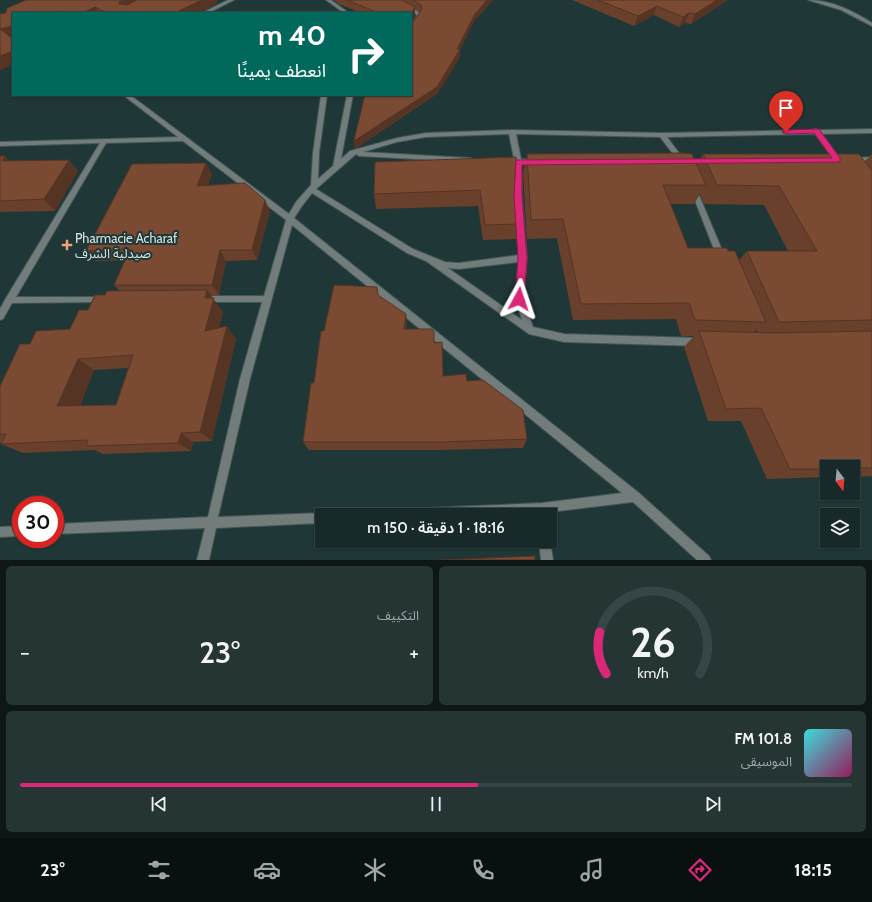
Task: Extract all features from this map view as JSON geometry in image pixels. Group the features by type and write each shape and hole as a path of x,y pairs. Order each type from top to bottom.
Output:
{"street":[{"path":"206,12 232,0"},
{"path":"328,0 346,12"},
{"path":"394,0 418,13 420,16 412,25"},
{"path":"810,0 822,0 841,8 872,26"},
{"path":"127,96 290,219 635,497 705,560"},
{"path":"313,188 324,96"},
{"path":"336,166 350,96"},
{"path":"816,131 846,172"},
{"path":"203,560 245,379 290,219 299,204 313,188 352,153 396,140 426,135 512,132 662,135 872,131"},
{"path":"512,132 518,162 518,196 523,258 519,299 529,330"},
{"path":"662,135 683,163"},
{"path":"0,144 183,139"},
{"path":"0,316 104,142"},
{"path":"352,153 479,160"},
{"path":"830,160 872,159"},
{"path":"502,161 542,162"},
{"path":"691,183 724,263"},
{"path":"313,188 410,251 446,265 459,266 523,258"},
{"path":"429,259 529,330 564,338 709,342"},
{"path":"197,299 267,299"},
{"path":"10,300 111,300"},
{"path":"557,510 635,497"},
{"path":"64,529 315,518"},
{"path":"0,532 12,531"},
{"path":"546,548 547,560"}],"building":[{"path":"26,0 124,0 119,2 119,4 127,5 137,0 202,0 176,12 105,12 95,7 84,12 12,12 12,26 0,29 0,14 6,13 7,8"},
{"path":"347,0 402,0 415,7 412,12 377,12"},
{"path":"413,0 487,0 475,14 457,49 460,49 437,87 354,140 365,96 412,96 412,22 422,9 421,5"},
{"path":"598,0 717,0 695,14 689,13 683,17 657,6 638,16"},
{"path":"0,29 12,38 12,51 0,56"},
{"path":"527,154 692,154 706,185 663,185 688,248 727,248 728,251 735,251 766,322 695,320 689,303 581,304 563,219 531,220"},
{"path":"703,154 859,154 872,171 872,320 779,322 747,251 817,251 779,186 717,185"},
{"path":"0,156 5,156 2,161 69,160 44,199 0,201"},
{"path":"516,157 515,180 519,224 485,225 480,190 374,194 375,162"},
{"path":"206,163 197,186 245,183 265,200 252,250 220,250 212,285 114,285 130,249 86,251 132,164"},
{"path":"334,285 377,287 378,295 406,314 404,329 432,329 434,331 434,343 442,342 443,376 466,374 467,381 483,380 523,410 527,439 441,442 303,442 311,383 314,383 321,331 324,331"},
{"path":"207,290 205,298 214,298 205,331 227,326 200,432 181,433 178,443 86,446 88,440 1,444 6,434 0,434 0,386 20,344 30,344 36,331 70,329 79,310 88,310 95,295 105,295 107,291","holes":["133,355 116,405 57,406 78,359"]},
{"path":"699,331 775,333 872,331 872,468 860,468 860,460 820,460 820,469 790,469 761,408 726,409"},
{"path":"535,556 535,560 441,560"}],"place":[{"name":"Pharmacie Acharaf صيدلية الشرف","path":"67,245"}],"route":[{"path":"519,299 523,258 518,196 518,162 838,160 816,131 786,132"}]}
